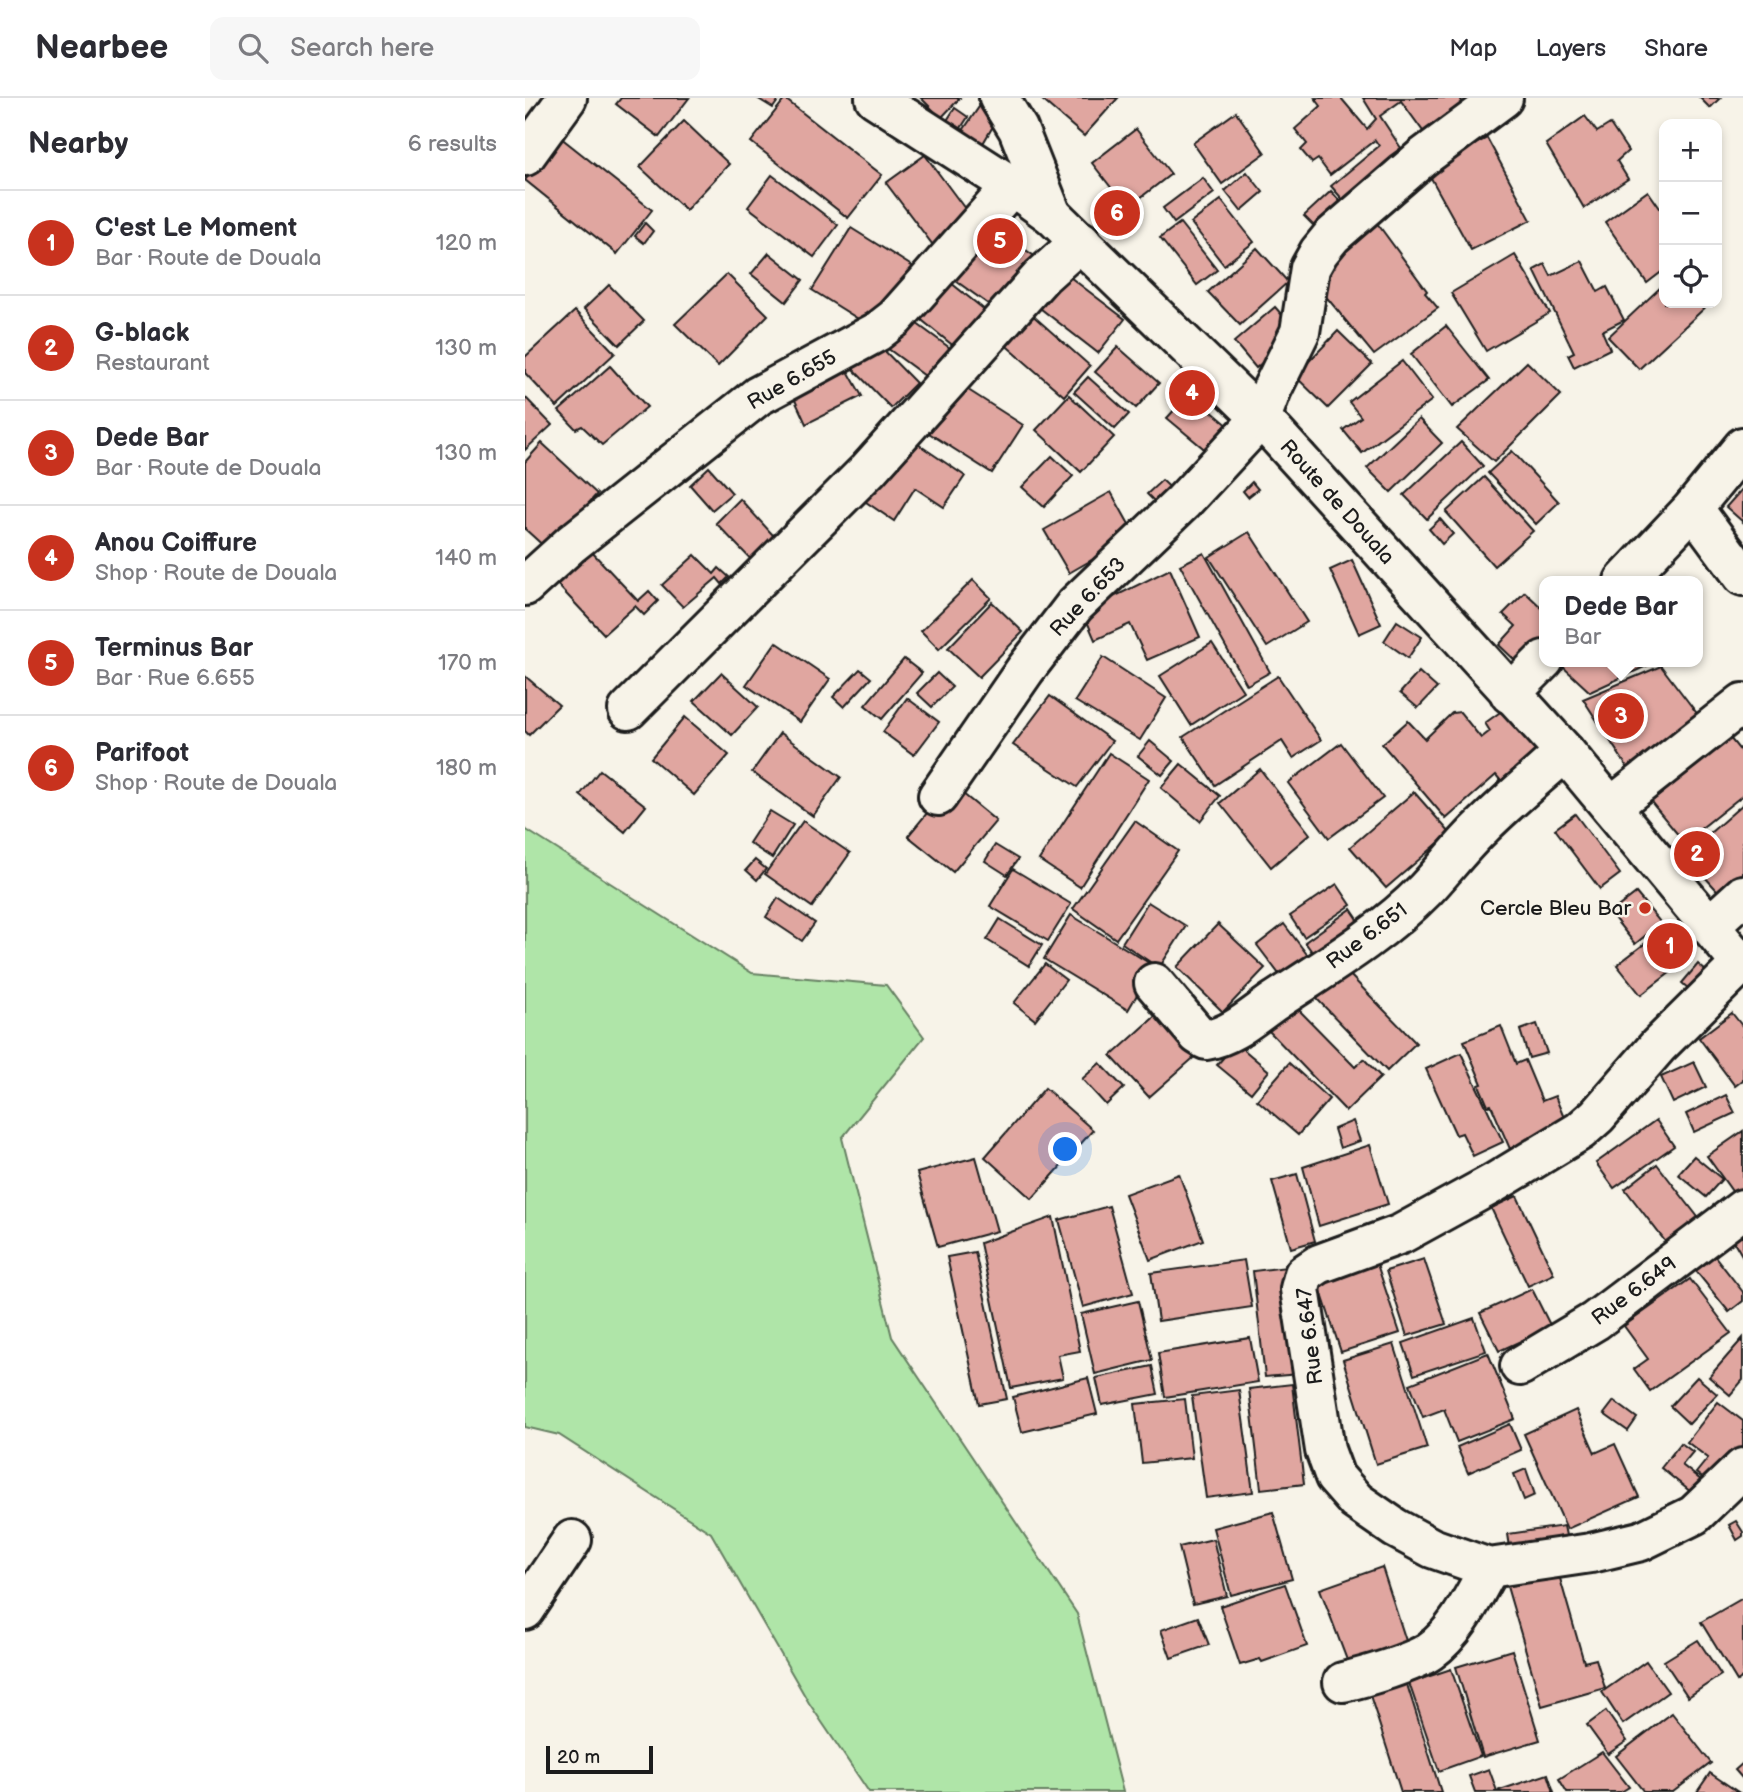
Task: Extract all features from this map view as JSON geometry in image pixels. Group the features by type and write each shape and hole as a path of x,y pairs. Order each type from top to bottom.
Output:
{"main road":[{"path":"525,156 567,98"},
{"name":"Route de Douala","path":"875,98 1012,186 1052,215 1261,418 1565,752 1742,965"},
{"path":"999,98 1018,130 1052,215"},
{"path":"1261,418 1300,332 1310,268 1319,252 1332,236 1422,158 1500,99"},
{"name":"Rue 6.655","path":"525,586 571,544 758,396 877,332 895,318 1012,186"},
{"path":"628,710 867,470 1042,276 1081,242"},
{"name":"Rue 6.653","path":"938,796 1025,670 1075,605 1183,502 1261,418"},
{"path":"1629,576 1693,508 1743,447"},
{"path":"1693,508 1743,576"},
{"path":"1510,694 1539,665"},
{"path":"1611,807 1743,703"},
{"name":"Rue 6.651","path":"1154,983 1198,1035 1206,1040 1219,1038 1250,1020 1349,951 1406,906 1424,891 1480,828 1565,752"},
{"path":"1710,925 1743,895"},
{"name":"Rue 6.647","path":"1742,965 1658,1046 1597,1116 1580,1131 1494,1183 1401,1234 1319,1264 1304,1274 1300,1289 1325,1450 1335,1477 1356,1501 1395,1528 1432,1548 1489,1568 1591,1553 1641,1541 1694,1515 1743,1468"},
{"name":"Rue 6.649","path":"1520,1366 1595,1321 1743,1209"},
{"path":"525,1610 572,1540"},
{"path":"1343,1682 1365,1677 1428,1653 1447,1636 1489,1568"}],"green space":[{"path":"525,829 752,973 886,985 924,1037 842,1138 892,1337 1077,1614 1123,1792 869,1792 809,1703 711,1533 559,1435 525,1427"}],"building":[{"path":"621,98 689,98 659,137 616,104"},
{"path":"757,98 780,98 773,108"},
{"path":"921,98 960,98 941,118"},
{"path":"1040,98 1118,98 1084,136"},
{"path":"1315,98 1341,98 1367,129 1376,119 1363,98 1463,98 1461,100 1467,110 1428,138 1401,101 1380,116 1401,148 1390,156 1393,160 1344,201 1331,186 1379,146 1375,140 1330,175 1318,159 1312,163 1301,150 1307,144 1295,129 1321,106"},
{"path":"1700,98 1720,98 1710,108"},
{"path":"785,99 882,175 848,218 751,142"},
{"path":"981,104 999,116 982,145 962,132"},
{"path":"955,108 968,117 959,131 946,122"},
{"path":"1236,112 1265,153 1222,184 1193,143"},
{"path":"1585,116 1597,132 1610,124 1628,151 1617,161 1628,179 1584,208 1546,144"},
{"path":"684,121 729,164 686,210 640,167"},
{"path":"1136,129 1171,174 1127,208 1092,163"},
{"path":"560,137 652,210 617,254 525,180"},
{"path":"1487,138 1531,220 1471,250 1426,169"},
{"path":"925,155 977,225 939,253 886,183"},
{"path":"1247,172 1263,192 1241,211 1225,191"},
{"path":"772,175 838,225 814,257 748,207"},
{"path":"1203,178 1214,193 1174,223 1163,208"},
{"path":"1331,191 1346,208 1320,232 1304,216"},
{"path":"1648,191 1659,207 1659,274 1647,283 1605,222"},
{"path":"1221,200 1254,242 1224,265 1191,223"},
{"path":"645,223 653,231 644,243 635,236"},
{"path":"988,223 1037,258 998,311 949,276"},
{"path":"1180,223 1217,270 1197,285 1160,238"},
{"path":"1377,223 1438,308 1374,355 1314,282 1317,268"},
{"path":"851,228 915,268 876,330 812,290"},
{"path":"1257,248 1288,282 1240,325 1208,292"},
{"path":"769,253 803,280 786,302 751,274"},
{"path":"1515,255 1550,313 1486,351 1451,293"},
{"path":"1582,261 1598,292 1607,287 1624,320 1602,331 1610,349 1574,367 1568,355 1574,352 1534,270 1545,264 1551,276"},
{"path":"1062,271 1125,319 1098,353 1036,305"},
{"path":"727,274 768,315 718,366 675,324"},
{"path":"941,275 986,311 956,348 912,312"},
{"path":"609,285 644,321 619,345 584,309"},
{"path":"1659,289 1659,308 1705,308 1639,369 1608,337"},
{"path":"1275,307 1297,332 1256,368 1234,342"},
{"path":"575,311 615,353 557,407 525,373 525,357"},
{"path":"1029,312 1090,366 1064,396 1002,342"},
{"path":"909,318 954,351 932,381 887,348"},
{"path":"1446,326 1489,380 1452,407 1411,354"},
{"path":"1338,331 1372,364 1328,408 1295,376"},
{"path":"875,341 916,383 891,408 849,365"},
{"path":"1118,347 1159,383 1136,408 1095,372"},
{"path":"1402,361 1432,400 1362,453 1343,430 1361,417 1349,402"},
{"path":"1527,362 1561,395 1494,462 1457,429"},
{"path":"610,366 647,407 602,445 582,426 576,429 559,411"},
{"path":"848,371 862,396 806,424 794,398"},
{"path":"1088,377 1129,414 1115,429 1074,392"},
{"path":"951,379 1023,425 992,473 921,428"},
{"path":"1190,393 1230,427 1208,452 1167,418"},
{"path":"1069,395 1114,437 1081,472 1036,430"},
{"path":"525,397 552,425 525,450"},
{"path":"1419,419 1442,443 1391,492 1367,468"},
{"path":"906,436 965,476 944,507 915,488 894,521 863,500"},
{"path":"1461,442 1483,466 1427,519 1404,495"},
{"path":"542,443 597,494 547,549 525,529 525,462"},
{"path":"1512,451 1559,502 1536,524 1488,473"},
{"path":"1052,456 1073,476 1044,507 1022,487"},
{"path":"709,467 732,493 712,510 690,485"},
{"path":"1484,477 1533,531 1494,566 1446,512"},
{"path":"1162,480 1179,496 1164,511 1147,494"},
{"path":"1252,482 1258,489 1248,497 1243,491"},
{"path":"1743,488 1743,522 1726,507"},
{"path":"1111,492 1135,535 1069,573 1044,530"},
{"path":"740,499 783,546 761,570 716,523"},
{"path":"1440,519 1453,534 1442,544 1429,529"},
{"path":"1249,532 1307,622 1267,647 1209,557"},
{"path":"590,550 638,601 649,591 658,601 644,615 635,606 604,634 554,581"},
{"path":"1204,553 1270,672 1247,685 1180,565"},
{"path":"695,555 714,574 719,568 729,577 722,584 717,578 683,607 662,585"},
{"path":"1352,560 1381,624 1359,634 1330,570"},
{"path":"1170,569 1200,637 1147,660 1130,624 1095,640 1083,612"},
{"path":"973,580 991,598 939,649 921,631"},
{"path":"1525,592 1539,605 1539,647 1521,666 1499,645 1516,626 1503,614"},
{"path":"992,602 1023,632 979,677 948,648"},
{"path":"1397,621 1422,637 1408,658 1384,641"},
{"path":"776,642 830,679 800,722 746,685"},
{"path":"1212,643 1243,691 1191,725 1160,676"},
{"path":"1103,657 1166,698 1140,740 1075,701"},
{"path":"904,659 922,673 882,719 865,705"},
{"path":"1563,667 1644,667 1590,692"},
{"path":"1662,667 1705,724 1633,776 1583,699"},
{"path":"860,669 871,678 844,707 833,697"},
{"path":"1419,672 1437,688 1418,708 1400,693"},
{"path":"721,673 758,707 732,735 694,701"},
{"path":"937,673 952,687 932,707 917,693"},
{"path":"525,676 559,705 529,735 525,731"},
{"path":"1278,676 1321,740 1293,758 1282,741 1215,785 1183,737"},
{"path":"1050,696 1112,741 1077,787 1013,745"},
{"path":"907,698 939,722 914,755 883,732"},
{"path":"1510,705 1543,746 1501,781 1496,775 1446,819 1382,744 1408,721 1425,739 1452,713 1460,712 1481,738 1490,731 1485,723"},
{"path":"685,717 729,755 694,795 651,758"},
{"path":"780,733 841,777 813,816 752,772"},
{"path":"1730,738 1743,754 1743,795 1684,842 1651,802"},
{"path":"1150,741 1174,761 1162,775 1138,756"},
{"path":"1341,743 1383,798 1329,838 1288,783"},
{"path":"1109,753 1149,779 1080,887 1039,860"},
{"path":"1181,764 1220,796 1200,821 1161,788"},
{"path":"1260,769 1310,834 1271,867 1220,803"},
{"path":"600,770 646,806 625,832 580,795"},
{"path":"951,784 996,821 953,872 908,836"},
{"path":"1414,792 1450,833 1386,888 1350,847"},
{"path":"1743,804 1743,882 1724,898 1685,855"},
{"path":"770,811 793,825 772,858 749,843"},
{"path":"1575,814 1620,874 1600,889 1555,829"},
{"path":"803,821 850,853 812,907 765,874"},
{"path":"1135,821 1178,851 1116,939 1073,909"},
{"path":"995,845 1018,859 1007,875 985,861"},
{"path":"755,860 766,869 757,880 746,870"},
{"path":"1013,869 1071,904 1048,941 990,906"},
{"path":"1337,884 1351,905 1304,937 1290,916"},
{"path":"1636,893 1661,923 1635,944 1610,913"},
{"path":"778,898 815,923 802,941 766,917"},
{"path":"1148,902 1186,926 1159,968 1122,943"},
{"path":"1351,909 1366,931 1320,963 1305,942"},
{"path":"1071,915 1154,966 1128,1010 1044,959"},
{"path":"1000,919 1042,945 1029,966 987,940"},
{"path":"1218,924 1265,968 1223,1012 1177,967"},
{"path":"1284,924 1312,961 1285,982 1257,945"},
{"path":"1665,928 1689,958 1641,995 1617,965"},
{"path":"1045,964 1066,980 1035,1020 1014,1003"},
{"path":"1698,964 1715,979 1699,998 1682,983"},
{"path":"1346,971 1416,1043 1387,1071 1317,999"},
{"path":"1295,1006 1355,1067 1364,1059 1381,1077 1346,1111 1269,1031"},
{"path":"1160,1012 1198,1054 1149,1097 1111,1056"},
{"path":"1732,1013 1743,1027 1743,1080 1735,1086 1699,1038"},
{"path":"1537,1024 1547,1053 1529,1058 1520,1030"},
{"path":"1501,1026 1516,1064 1525,1060 1542,1101 1555,1096 1567,1125 1510,1149 1479,1085 1482,1084 1464,1041"},
{"path":"1236,1043 1269,1071 1251,1093 1217,1065"},
{"path":"1461,1053 1503,1142 1473,1156 1462,1133 1456,1135 1426,1069"},
{"path":"1694,1062 1706,1087 1673,1103 1661,1077"},
{"path":"1100,1063 1124,1088 1106,1105 1082,1079"},
{"path":"1289,1063 1329,1099 1298,1135 1257,1100"},
{"path":"1045,1088 1093,1130 1032,1199 985,1157"},
{"path":"1726,1095 1735,1113 1694,1132 1686,1114"},
{"path":"1656,1120 1674,1146 1614,1188 1596,1163"},
{"path":"1353,1121 1360,1141 1340,1148 1334,1129"},
{"path":"1743,1131 1743,1198 1739,1201 1707,1156"},
{"path":"1370,1145 1388,1204 1319,1226 1303,1167"},
{"path":"1694,1156 1722,1179 1706,1197 1678,1174"},
{"path":"976,1157 997,1231 938,1247 917,1173"},
{"path":"1657,1164 1701,1221 1668,1245 1625,1189"},
{"path":"1179,1174 1203,1240 1150,1260 1125,1194"},
{"path":"1297,1174 1315,1241 1291,1248 1272,1181"},
{"path":"1517,1196 1554,1274 1528,1286 1491,1208"},
{"path":"1109,1206 1133,1293 1083,1307 1059,1220"},
{"path":"1053,1217 1080,1351 1058,1355 1063,1378 1011,1388 980,1243"},
{"path":"1743,1225 1743,1257 1729,1233"},
{"path":"975,1252 1007,1399 979,1404 947,1257"},
{"path":"1714,1255 1743,1292 1743,1301 1729,1312 1695,1270"},
{"path":"1424,1259 1446,1324 1407,1336 1386,1271"},
{"path":"1244,1260 1252,1307 1158,1321 1151,1273"},
{"path":"1377,1264 1400,1333 1341,1352 1318,1282"},
{"path":"1286,1267 1299,1374 1265,1377 1253,1271"},
{"path":"1690,1279 1731,1333 1650,1391 1634,1369 1648,1359 1624,1326"},
{"path":"1532,1289 1551,1327 1499,1351 1480,1313"},
{"path":"1138,1301 1152,1360 1095,1374 1081,1314"},
{"path":"1474,1318 1486,1351 1414,1375 1403,1343"},
{"path":"1250,1338 1258,1382 1165,1397 1158,1353"},
{"path":"1743,1338 1743,1380 1730,1395 1709,1377"},
{"path":"1394,1344 1427,1448 1376,1464 1343,1360"},
{"path":"1488,1353 1515,1419 1457,1442 1444,1409 1423,1417 1410,1384"},
{"path":"1152,1366 1158,1394 1102,1405 1096,1378"},
{"path":"1697,1377 1717,1394 1689,1424 1670,1406"},
{"path":"1088,1378 1097,1414 1022,1432 1013,1397"},
{"path":"1292,1384 1304,1484 1261,1489 1249,1389"},
{"path":"1239,1390 1253,1492 1206,1498 1192,1396"},
{"path":"1185,1399 1192,1458 1142,1463 1135,1404"},
{"path":"1614,1401 1637,1418 1628,1431 1604,1414"},
{"path":"1718,1402 1743,1421 1743,1459 1719,1491 1696,1473 1708,1458 1687,1442"},
{"path":"1576,1410 1595,1453 1615,1444 1639,1497 1567,1529 1524,1434"},
{"path":"1510,1424 1521,1450 1468,1473 1457,1447"},
{"path":"1681,1443 1693,1452 1682,1465 1716,1492 1706,1504 1661,1468"},
{"path":"1526,1469 1535,1495 1524,1500 1514,1474"},
{"path":"1273,1512 1292,1579 1231,1595 1213,1528"},
{"path":"1736,1521 1743,1532 1743,1536 1737,1540 1729,1525"},
{"path":"1564,1526 1568,1545 1511,1554 1508,1534"},
{"path":"1213,1539 1227,1596 1193,1604 1179,1547"},
{"path":"1382,1567 1408,1647 1350,1668 1320,1589"},
{"path":"1557,1568 1584,1662 1596,1659 1605,1688 1542,1706 1506,1583"},
{"path":"1285,1584 1307,1646 1262,1662 1260,1659 1240,1665 1220,1606"},
{"path":"1743,1598 1743,1677 1737,1681 1701,1622"},
{"path":"1198,1617 1209,1645 1171,1658 1161,1630"},
{"path":"1698,1640 1721,1675 1688,1697 1664,1661"},
{"path":"1512,1650 1540,1740 1483,1757 1456,1667"},
{"path":"1646,1661 1668,1692 1623,1724 1602,1692"},
{"path":"1451,1669 1481,1756 1439,1771 1409,1683"},
{"path":"1404,1675 1441,1792 1401,1792 1367,1686"},
{"path":"1606,1711 1627,1741 1608,1754 1587,1725"},
{"path":"1672,1713 1711,1763 1673,1792 1644,1792 1616,1756"},
{"path":"1602,1752 1629,1787 1621,1792 1567,1792 1559,1779"},
{"path":"1743,1763 1743,1779 1735,1770"},
{"path":"1489,1769 1497,1791 1548,1774 1554,1792 1475,1792 1469,1776"},
{"path":"1710,1773 1738,1792 1697,1792"}],"place":[{"name":"Parifoot","path":"1117,213"},
{"name":"Terminus Bar","path":"1000,241"},
{"name":"Anou Coiffure","path":"1192,393"},
{"name":"Dede Bar","path":"1621,716"},
{"name":"G-black","path":"1697,854"},
{"name":"Cercle Bleu Bar","path":"1645,908"},
{"name":"C'est Le Moment","path":"1670,946"}]}
